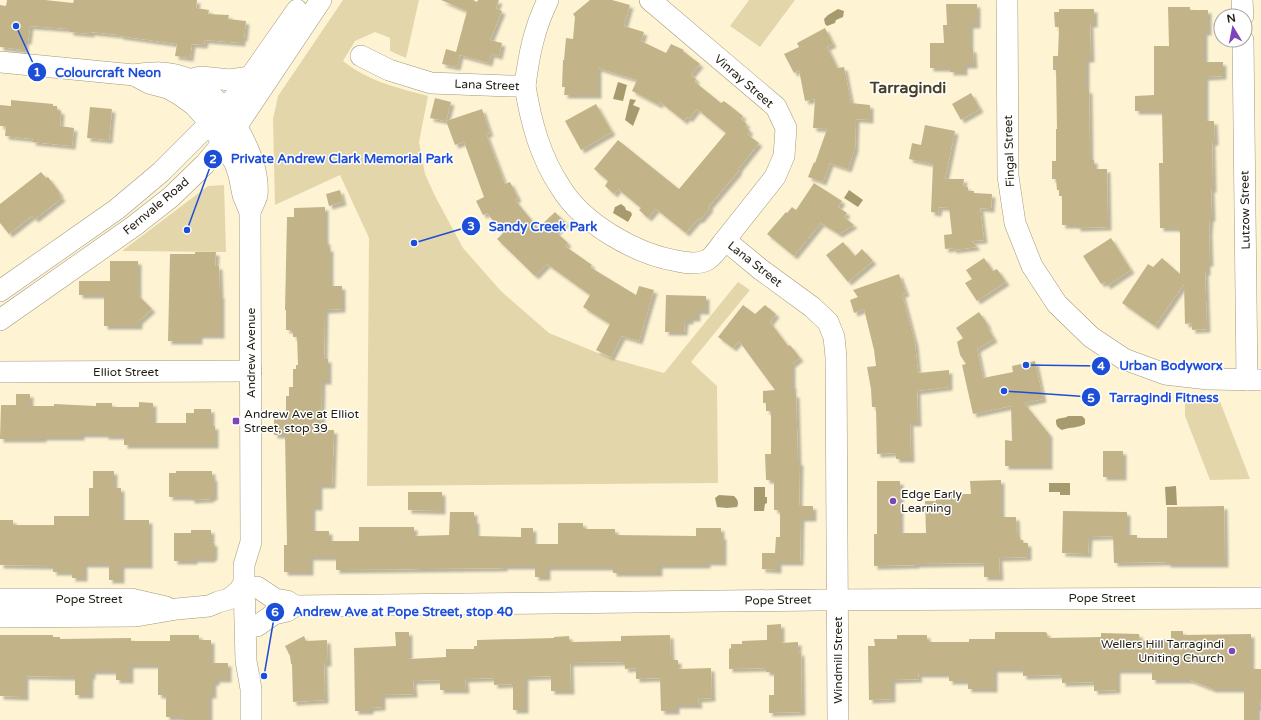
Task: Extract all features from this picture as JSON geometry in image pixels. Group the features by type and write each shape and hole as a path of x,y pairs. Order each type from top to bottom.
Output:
{"street":[{"name":"Fernvale Road","path":"0,291 117,209 161,172 241,90 304,0"},
{"name":"Fernvale Road","path":"0,320 134,226 171,197 223,144 236,127 321,0"},
{"path":"525,86 528,59 538,21 548,0"},
{"name":"Vinray Street","path":"650,0 776,107 786,128 784,156 775,177 725,240"},
{"name":"Fingal Street","path":"1007,0 1008,176 1015,223 1032,266 1057,304 1091,337 1124,359 1165,374 1208,379 1254,380"},
{"name":"Lutzow Street","path":"1243,48 1254,380"},
{"name":"Lana Street","path":"361,56 389,70 431,83 525,86 530,117 540,149 561,189 584,215 620,241 660,258 682,262 695,263 708,260 725,240 760,269 812,307 828,322 834,336 836,357 838,600"},
{"name":"Andrew Avenue","path":"0,62 134,75 152,72 170,74 189,80 201,86 210,94 217,116 223,144 235,163 243,195 250,212 251,542 257,563 251,585 251,626 258,662 251,688 251,720"},
{"name":"Andrew Avenue","path":"134,75 149,83 168,88 194,105 236,127 252,157 254,168 257,196 250,212"},
{"path":"189,80 201,77 230,80 250,77"},
{"name":"Elliot Street","path":"0,372 251,371"},
{"name":"Pope Street","path":"0,617 136,616 177,609 209,606 229,599 239,591 251,585 275,598 287,601 295,606"},
{"name":"Pope Street","path":"0,598 131,599 177,609"},
{"name":"Pope Street","path":"209,606 251,626 274,614 287,611 295,606 838,600 1261,598"},
{"name":"Windmill Street","path":"838,600 838,720"}],"shaded area":[{"path":"343,0 419,0 406,58 390,51 390,38 375,32 355,41 343,61 373,79 394,87 428,96 419,142 425,174 435,196 463,248 501,291 549,333 610,358 664,373 738,282 750,290 691,362 717,386 718,483 367,486 369,238 340,175 275,205 273,119 278,96"},
{"path":"749,0 795,0 760,47 730,26"},
{"path":"838,9 844,11 843,17 836,20 835,23 827,26 824,19"},
{"path":"618,82 627,85 623,101 613,99"},
{"path":"630,99 636,100 633,105 640,108 633,126 625,120"},
{"path":"224,185 226,252 122,251 208,186"},
{"path":"849,190 863,200 858,207 844,198"},
{"path":"621,204 626,210 631,212 632,215 628,222 613,213 615,207"},
{"path":"1185,399 1219,399 1250,479 1210,480 1185,416"},
{"path":"1068,416 1082,416 1085,419 1085,424 1062,430 1057,426 1056,420"},
{"path":"1049,483 1070,483 1070,495 1060,495 1060,492 1049,492"},
{"path":"1176,486 1177,505 1166,505 1165,487"},
{"path":"754,487 765,487 765,497 767,497 767,503 765,504 764,511 754,511"},
{"path":"719,495 734,496 738,501 737,507 717,507 715,498"}],"building":[{"path":"7,0 45,0 73,3 74,0 197,0 196,8 209,10 208,14 229,15 228,19 246,21 244,38 242,38 242,43 205,40 204,45 192,44 190,58 175,56 177,44 120,35 91,32 91,34 70,32 70,29 30,26 28,41 25,41 25,50 0,47 0,5 6,6"},
{"path":"441,0 473,0 477,2 478,0 499,0 496,8 502,11 490,40 502,43 499,56 491,54 489,63 460,55 457,67 442,64 446,49 456,52 467,11"},
{"path":"590,0 612,0 630,5 624,26 644,32 641,41 666,53 671,44 684,50 683,51 700,64 691,75 696,79 695,82 721,103 724,101 743,116 741,119 747,124 745,126 750,131 747,134 759,143 739,168 738,172 709,206 710,208 686,233 656,209 648,218 639,210 641,208 618,189 614,194 605,186 608,181 594,169 618,140 679,189 726,133 697,109 689,119 687,117 684,121 660,102 659,105 632,91 637,80 598,68 598,95 564,95 565,87 562,87 563,60 566,38 573,39 575,17 573,14"},
{"path":"946,4 977,4 977,25 970,25 970,49 973,49 974,65 964,65 964,72 950,72 950,68 930,68 930,43 944,43 943,25 947,25"},
{"path":"1168,7 1190,7 1190,10 1208,10 1208,32 1204,32 1204,62 1223,62 1223,76 1205,77 1205,121 1214,121 1215,142 1212,142 1213,189 1211,189 1212,218 1210,218 1209,232 1210,263 1207,263 1207,272 1205,272 1207,329 1192,330 1192,323 1185,324 1184,284 1155,326 1122,303 1148,264 1153,267 1162,258 1180,274 1180,229 1160,228 1159,163 1163,163 1162,111 1135,111 1135,96 1154,95 1154,46 1169,46"},
{"path":"1059,9 1094,9 1094,24 1090,24 1091,59 1086,59 1086,90 1089,90 1090,160 1094,160 1094,169 1107,169 1108,227 1077,228 1077,225 1062,225 1062,196 1059,196 1056,179 1052,179 1052,161 1056,161 1057,129 1056,70 1053,70 1053,56 1058,56 1059,27 1055,27 1054,12 1059,12"},
{"path":"825,28 833,44 827,47 837,68 844,67 851,103 870,105 870,120 856,119 855,148 848,169 830,163 823,182 808,177 814,162 815,163 827,129 813,128 815,99 805,101 799,70 794,73 784,54 799,47 797,43"},
{"path":"971,93 980,109 961,120 952,104"},
{"path":"435,98 451,102 446,121 430,118"},
{"path":"11,100 53,104 53,106 57,106 57,110 61,111 60,126 74,128 72,146 32,142 33,139 5,136 6,126 0,126 0,105 11,106"},
{"path":"596,104 612,132 581,150 565,121"},
{"path":"90,107 112,109 109,140 87,138"},
{"path":"482,109 490,133 486,134 505,184 510,182 518,198 515,200 538,228 555,212 565,222 556,232 568,243 565,246 592,265 590,267 636,295 639,286 654,290 639,341 622,336 611,357 596,350 610,324 583,307 590,295 547,264 535,276 497,239 503,233 487,213 483,215 476,201 484,197 464,142 455,145 446,121"},
{"path":"925,125 955,131 945,179 964,179 963,186 968,187 968,191 974,191 974,193 992,194 991,209 980,208 984,240 972,241 977,247 953,250 953,248 945,249 944,235 952,234 949,208 939,207 938,213 931,212 933,164 909,159 912,143 921,145"},
{"path":"41,172 46,178 48,177 62,198 35,219 32,216 9,234 0,223 0,204"},
{"path":"814,183 842,201 838,207 847,213 844,217 854,225 839,234 821,223 794,256 767,234 792,207 796,210"},
{"path":"340,190 343,202 329,206 326,194"},
{"path":"325,207 325,241 327,241 327,248 330,248 330,286 342,286 342,309 325,310 324,359 328,359 328,381 322,381 321,430 334,430 332,485 319,485 319,507 312,507 312,531 329,531 329,541 359,541 359,527 414,527 414,536 449,535 450,512 474,512 474,520 476,520 476,536 521,537 521,528 533,528 533,544 558,544 558,523 583,523 583,529 615,529 615,535 696,536 696,528 721,528 721,536 723,536 723,562 707,562 707,565 659,565 659,573 613,573 613,567 547,567 547,577 535,577 535,566 504,566 504,568 336,570 336,557 310,557 310,572 284,572 284,545 287,545 285,435 274,435 274,419 286,420 286,396 289,396 289,387 293,387 293,369 296,369 296,365 298,365 297,337 293,337 293,330 286,330 287,217 294,217 294,208"},
{"path":"1111,238 1131,270 1107,286 1105,282 1101,284 1083,256"},
{"path":"843,242 855,256 862,249 873,261 848,282 826,255"},
{"path":"195,252 216,252 215,266 219,266 221,295 221,335 199,335 199,341 168,341 170,254 195,254"},
{"path":"984,258 993,271 997,269 1006,282 977,301 965,283 972,279 966,270"},
{"path":"110,261 138,261 138,295 152,309 139,321 139,326 104,326 104,295 79,295 79,281 110,281"},
{"path":"899,274 906,293 902,294 915,343 918,373 949,370 949,387 917,391 918,423 910,423 911,459 896,459 895,453 877,454 876,407 872,407 871,389 867,367 876,366 874,350 864,309 854,313 850,300 858,297 853,290"},
{"path":"666,295 706,296 706,311 697,311 697,318 690,318 690,321 685,321 684,332 665,332"},
{"path":"743,305 755,314 765,305 776,314 770,322 788,346 790,345 800,358 792,364 793,394 796,394 798,462 800,462 799,506 813,506 813,518 801,518 800,562 778,562 778,570 762,569 762,553 775,553 776,537 780,537 780,510 774,510 774,480 766,480 765,454 771,454 771,411 766,411 766,403 763,403 763,391 775,390 739,341 733,348 718,337"},
{"path":"979,312 988,325 987,326 994,339 977,349 983,378 1013,372 1012,366 1035,361 1043,399 1024,403 1049,434 1049,466 1005,466 1005,440 1012,441 1011,406 973,414 962,365 966,364 960,355 957,342 963,338 956,328"},
{"path":"16,394 30,394 30,406 54,406 54,404 96,406 96,403 112,403 112,407 139,407 139,402 153,403 153,423 186,423 186,413 194,413 194,409 211,409 211,426 215,426 215,445 124,445 124,436 105,436 105,434 81,434 81,437 43,437 43,439 0,439 1,405 16,405"},
{"path":"1103,451 1123,451 1123,477 1103,477"},
{"path":"93,471 114,471 114,488 121,488 121,520 149,520 149,565 121,565 121,580 109,580 109,564 84,564 84,578 72,578 72,572 53,572 53,566 0,565 0,520 13,520 13,525 54,525 54,516 89,516 89,488 93,488"},
{"path":"176,471 212,471 212,478 214,477 214,497 211,497 211,499 191,500 191,497 169,497 169,473 176,473"},
{"path":"1001,480 1001,517 1016,517 1017,537 1020,537 1020,540 1023,540 1023,543 1028,543 1028,557 999,558 1000,577 984,577 984,563 874,566 874,534 877,534 877,481 900,481 900,533 926,533 925,501 936,501 936,494 971,494 970,481"},
{"path":"408,492 442,492 442,511 408,510"},
{"path":"1224,506 1225,564 1167,564 1167,562 1114,563 1113,536 1089,537 1088,554 1062,553 1063,511 1127,512 1127,535 1137,535 1137,538 1167,538 1167,507"},
{"path":"191,530 211,530 211,542 214,543 214,557 212,557 212,559 174,561 174,533 191,533"},
{"path":"781,624 781,643 798,642 798,653 801,652 802,712 769,713 769,695 774,695 774,672 766,672 766,668 729,669 729,649 731,648 731,644 742,644 742,641 767,640 767,625"},
{"path":"1171,631 1183,631 1183,635 1251,634 1251,669 1261,669 1261,700 1260,707 1257,707 1257,720 1244,720 1244,689 1213,689 1190,680 1152,680 1152,670 1117,670 1117,690 1094,691 1094,682 1062,683 1062,675 1023,676 1023,669 994,669 994,689 968,689 968,681 949,681 949,674 918,674 919,679 892,680 892,699 869,700 868,646 875,646 874,639 897,639 897,635 927,635 927,642 969,642 969,639 995,639 995,632 1045,632 1047,633 1048,638 1101,637 1101,633 1139,634 1140,641 1171,639"},
{"path":"395,632 409,632 409,659 446,657 446,649 474,649 474,646 477,646 477,640 554,638 569,636 570,642 621,641 621,636 670,635 671,660 678,660 678,669 711,668 712,698 698,699 699,705 676,705 676,711 661,711 660,678 636,679 636,668 625,669 624,662 570,663 571,691 551,691 551,676 525,677 525,710 513,710 513,684 494,685 494,678 465,679 466,690 440,690 440,680 413,681 414,694 382,695 382,707 370,708 370,711 355,711 354,648 396,646"},
{"path":"0,635 53,635 53,637 60,637 60,639 131,638 131,641 170,641 170,635 199,635 199,640 211,640 211,663 228,663 228,679 216,679 216,682 213,682 213,695 209,695 209,720 183,720 183,717 166,717 166,695 158,695 158,665 130,665 130,680 116,680 116,671 92,671 92,676 90,676 90,695 75,695 75,677 25,676 25,697 0,696"},
{"path":"304,636 306,641 327,640 328,663 324,663 325,700 293,702 292,664 285,646"}],"place":[{"name":"Colourcraft Neon","path":"16,26"},
{"name":"Private Andrew Clark Memorial Park","path":"187,230"},
{"name":"Sandy Creek Park","path":"414,243"},
{"name":"Urban Bodyworx","path":"1026,365"},
{"name":"Tarragindi Fitness","path":"1004,391"},
{"name":"Andrew Ave at Elliot Street, stop 39","path":"236,421"},
{"name":"Edge Early Learning","path":"893,501"},
{"name":"Wellers Hill Tarragindi Uniting Church","path":"1232,651"},
{"name":"Andrew Ave at Pope Street, stop 40","path":"264,676"}],"district":[{"name":"Tarragindi","path":"908,88"}]}
